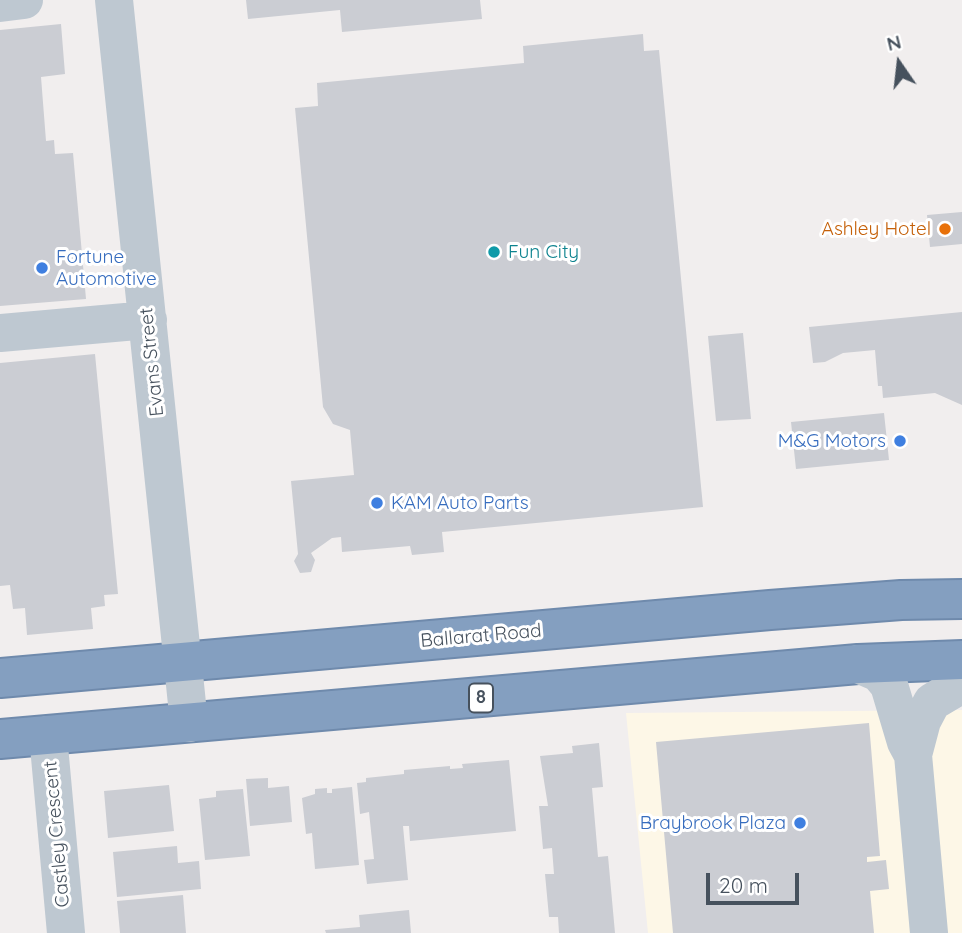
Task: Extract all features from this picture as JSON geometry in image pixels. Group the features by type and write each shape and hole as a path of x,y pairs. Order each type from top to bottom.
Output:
{"highway":[{"name":"Ballarat Road","path":"0,678 862,603 962,599"},
{"name":"8","path":"0,739 858,664 962,660"}],"street":[{"path":"0,3 24,0"},
{"name":"Evans Street","path":"114,0 185,661 189,723"},
{"path":"0,333 148,320"},
{"path":"858,664 879,673 889,685 913,755 929,933"},
{"path":"913,755 922,721 932,702 962,684"},
{"name":"Castley Crescent","path":"48,735 66,933"}],"shaded area":[{"name":"Braybrook Plaza","path":"962,710 962,933 648,933 626,713"}],"building":[{"path":"246,0 480,0 482,19 342,32 340,10 248,19"},
{"path":"61,24 65,74 41,77 46,141 54,140 55,154 73,153 86,299 0,306 0,30"},
{"name":"Fun City","path":"643,34 644,51 659,50 703,507 442,532 444,552 412,555 410,546 342,552 341,537 332,538 311,553 315,560 311,572 300,573 294,561 298,554 291,481 354,475 350,430 333,424 323,407 295,108 318,106 317,83 524,63 523,46"},
{"name":"Ashley Hotel","path":"962,212 962,244 930,247 927,215"},
{"path":"962,312 962,405 935,393 883,398 882,386 878,386 875,350 843,353 825,362 813,363 809,327"},
{"path":"743,333 751,419 716,421 708,336"},
{"path":"95,354 118,594 104,595 105,606 91,608 93,629 27,635 25,608 13,609 10,585 0,586 0,363"},
{"path":"884,413 889,460 796,469 791,422"},
{"path":"869,723 880,856 867,857 867,862 886,860 889,889 870,891 874,933 673,933 656,742"},
{"path":"599,743 603,787 592,788 598,857 608,856 615,933 559,933 558,917 549,917 545,874 554,874 552,848 543,849 539,806 548,806 540,756 573,753 572,746"},
{"path":"509,760 516,831 410,841 409,826 403,826 408,880 367,884 364,860 374,859 369,812 360,814 357,783 366,782 366,778 404,774 404,770 450,766 450,769 463,768 462,764"},
{"path":"268,778 268,788 289,786 292,822 250,826 246,779"},
{"path":"169,785 174,831 108,838 104,791"},
{"path":"352,787 359,865 315,869 312,833 306,834 302,798 315,794 315,789 327,788 327,793 332,793 332,789"},
{"path":"243,789 250,856 205,860 199,799 216,797 216,791"},
{"path":"177,846 178,863 199,861 201,889 117,897 113,852"},
{"path":"183,895 186,933 120,933 117,901"},
{"path":"409,910 411,933 326,933 325,930 360,927 359,915"}],"place":[{"name":"Ashley Hotel","path":"945,229"},
{"name":"Fun City","path":"494,252"},
{"name":"Fortune Automotive","path":"42,268"},
{"name":"M&G Motors","path":"900,441"},
{"name":"KAM Auto Parts","path":"377,503"},
{"name":"Braybrook Plaza","path":"800,823"}]}
